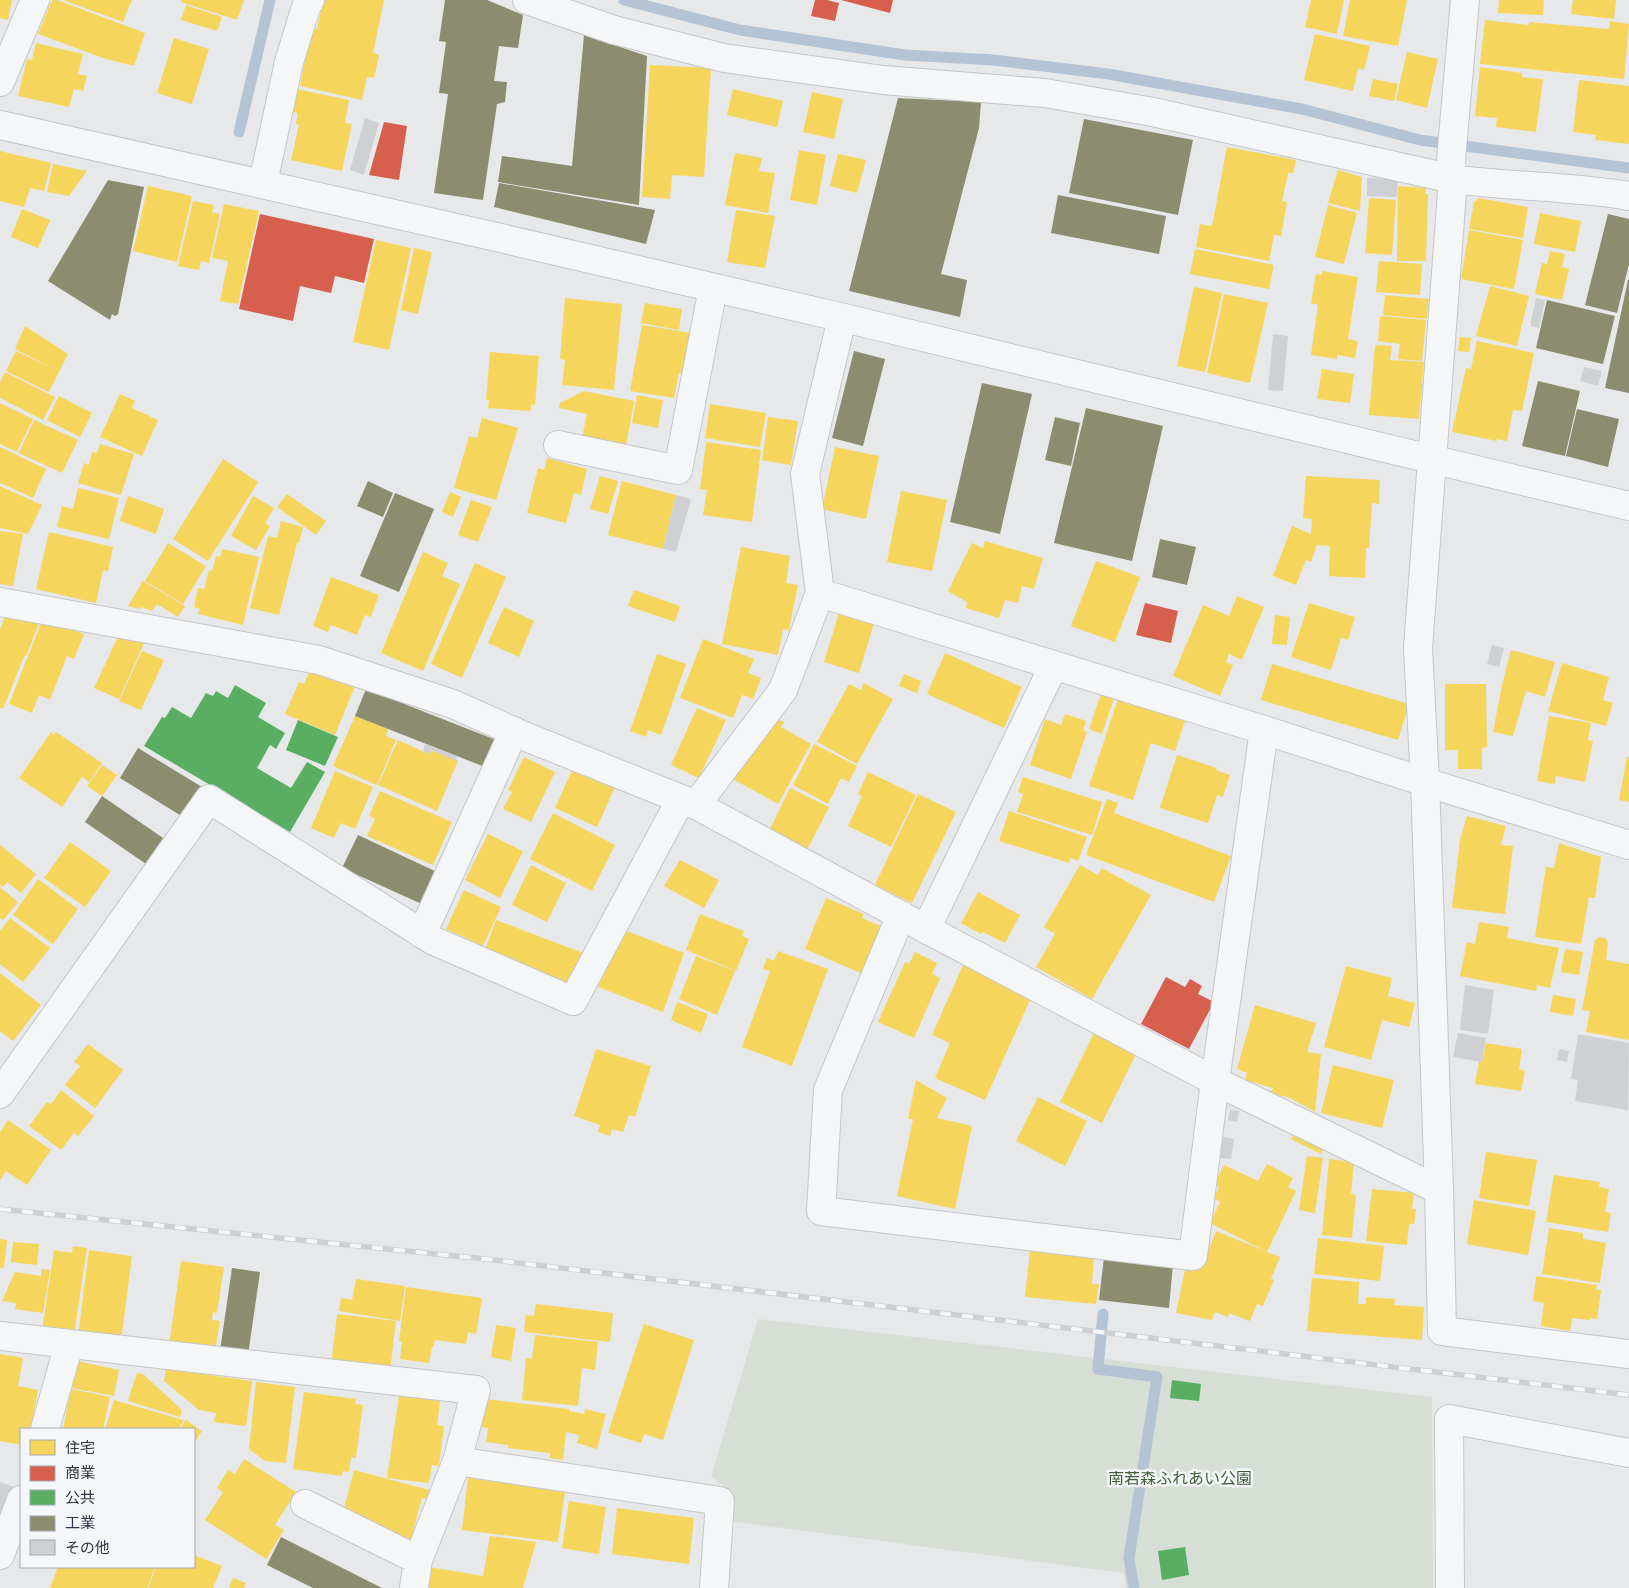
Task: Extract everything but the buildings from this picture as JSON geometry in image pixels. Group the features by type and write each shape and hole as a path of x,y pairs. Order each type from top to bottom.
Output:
{"street":[{"path":"0,82 35,0"},
{"path":"263,183 289,62 306,7 310,0"},
{"path":"527,0 614,30 724,58 882,80 1045,93 1452,170 1479,182 1593,190 1629,196"},
{"path":"1465,0 1418,648 1425,782 1442,1331 1629,1354"},
{"path":"0,124 263,183 842,318 1629,506"},
{"path":"558,445 678,470 714,288"},
{"path":"0,1094 209,799 434,941 573,1001 689,802 783,690 820,593 804,474 842,318"},
{"path":"820,593 1629,845"},
{"path":"0,602 319,660 453,704 689,802 1215,1081 1439,1190"},
{"path":"926,929 1054,665"},
{"path":"422,934 514,730"},
{"path":"901,915 828,1090 820,1211 1193,1256 1215,1081 1264,730"},
{"path":"0,1336 476,1390 457,1461 418,1560 414,1588"},
{"path":"45,1428 70,1344"},
{"path":"1450,1588 1449,1419 1629,1453"},
{"path":"457,1461 720,1501 714,1588"},
{"path":"0,1555 20,1503"},
{"path":"305,1504 418,1560"}],"green space":[{"name":"南若森ふれあい公園","path":"758,1319 1432,1397 1433,1588 1126,1588 1124,1573 730,1521 734,1493 711,1477"}],"waterway":[{"path":"239,132 270,0"},
{"path":"624,0 740,30 905,55 994,60 1108,74 1302,109 1420,140 1629,168"},
{"path":"1103,1314 1098,1369 1157,1377 1129,1558 1134,1588"}],"railway":[{"path":"0,1209 494,1260 1629,1395"}]}
